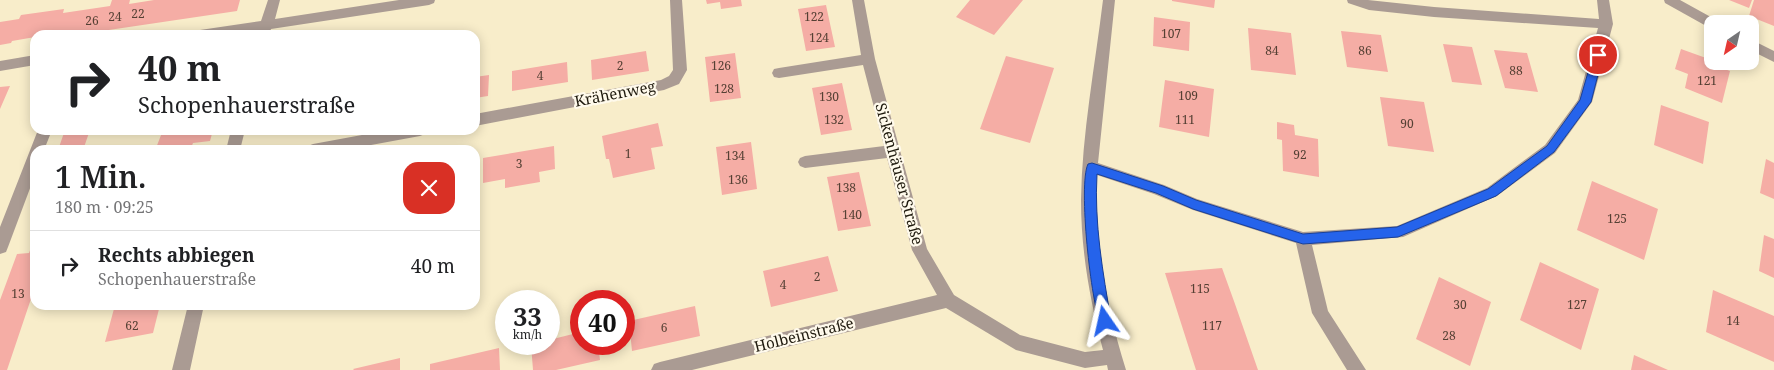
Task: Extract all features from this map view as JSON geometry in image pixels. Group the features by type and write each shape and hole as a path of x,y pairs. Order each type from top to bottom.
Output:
{"street":[{"path":"274,0 264,30 429,0"},
{"name":"Krähenweg","path":"480,119 664,85 674,80 680,70 676,0"},
{"name":"Sickenhäuser Straße","path":"858,0 868,59 920,250 948,300 1016,342 1085,360 1115,364"},
{"path":"1109,0 1089,202 1093,253 1115,364"},
{"path":"1353,0 1368,5 1434,12 1606,24"},
{"path":"1092,168 1159,189 1193,204 1303,239 1398,232 1492,192 1550,149 1585,102 1606,24 1603,0"},
{"path":"1670,0 1704,19"},
{"path":"1759,49 1774,57"},
{"path":"779,73 868,59"},
{"path":"0,66 30,61"},
{"path":"340,145 393,135"},
{"path":"805,162 893,151"},
{"path":"0,247 30,169"},
{"path":"1303,239 1320,313 1356,370"},
{"name":"Holbeinstraße","path":"660,370 948,300"},
{"path":"181,370 195,310"}],"building":[{"path":"112,0 130,0 129,4 154,0 240,0 237,11 109,30 30,30 30,38 0,45 0,22 19,19 21,15 64,9 63,13 110,6"},
{"path":"706,0 741,0 742,6 721,9 720,2 707,4"},
{"path":"970,0 1023,0 994,35 956,17"},
{"path":"1172,0 1215,0 1214,8"},
{"path":"1729,0 1752,0 1749,8"},
{"path":"1754,0 1774,0 1774,26 1759,20 1759,15 1749,15"},
{"path":"826,5 835,47 806,51 798,9"},
{"path":"1154,17 1190,22 1189,51 1153,46"},
{"path":"1248,28 1291,33 1296,75 1251,70"},
{"path":"1341,31 1381,35 1388,72 1347,67"},
{"path":"1443,44 1472,47 1482,85 1452,82"},
{"path":"1681,49 1704,57 1704,70 1730,71 1722,103 1685,88 1688,74 1675,69"},
{"path":"1494,50 1527,53 1538,92 1505,88"},
{"path":"646,51 649,71 592,80 591,60"},
{"path":"735,53 741,98 710,102 705,57"},
{"path":"1006,56 1054,68 1030,143 980,129"},
{"path":"567,62 568,82 512,91 512,71"},
{"path":"489,75 488,96 480,97 480,76"},
{"path":"1165,80 1214,89 1209,137 1159,127"},
{"path":"842,83 852,130 821,135 812,88"},
{"path":"10,86 0,109 0,87"},
{"path":"1380,97 1424,102 1434,152 1388,146"},
{"path":"1661,105 1709,122 1703,164 1654,145"},
{"path":"1277,122 1294,125 1295,135 1318,139 1319,177 1283,171 1282,140 1277,139"},
{"path":"658,123 663,146 651,148 655,169 613,178 609,159 606,159 602,136"},
{"path":"63,135 88,135 85,145 60,145"},
{"path":"161,135 212,135 210,141 193,143 192,145 157,145"},
{"path":"751,142 757,189 722,195 716,147"},
{"path":"554,146 555,169 539,172 540,182 505,188 505,179 483,183 483,158"},
{"path":"1766,159 1774,163 1774,199 1760,193"},
{"path":"859,172 871,226 838,231 827,177"},
{"path":"1592,181 1658,209 1644,260 1577,230"},
{"path":"1764,235 1774,239 1774,278 1759,271"},
{"path":"30,250 30,302 7,370 0,370 0,300 17,254 29,253"},
{"path":"828,256 838,291 771,307 763,271"},
{"path":"1540,262 1599,289 1581,350 1520,320"},
{"path":"1222,268 1258,370 1196,370 1165,273"},
{"path":"1439,277 1491,302 1470,366 1416,339"},
{"path":"1713,290 1774,316 1774,362 1706,332"},
{"path":"695,306 700,336 635,350 635,320"},
{"path":"114,310 159,310 153,333 105,342"},
{"path":"570,335 570,355 599,355 600,360 556,370 533,370 532,355 560,355 560,337"},
{"path":"495,349 495,355 499,355 500,370 430,370 430,364"},
{"path":"1634,355 1668,370 1631,370"},
{"path":"400,358 400,370 353,369"}],"route":[{"path":"1105,321 1093,253 1089,202 1092,168 1117,174 1193,204 1303,239 1398,232 1492,192 1550,149 1585,102 1598,55"}]}
